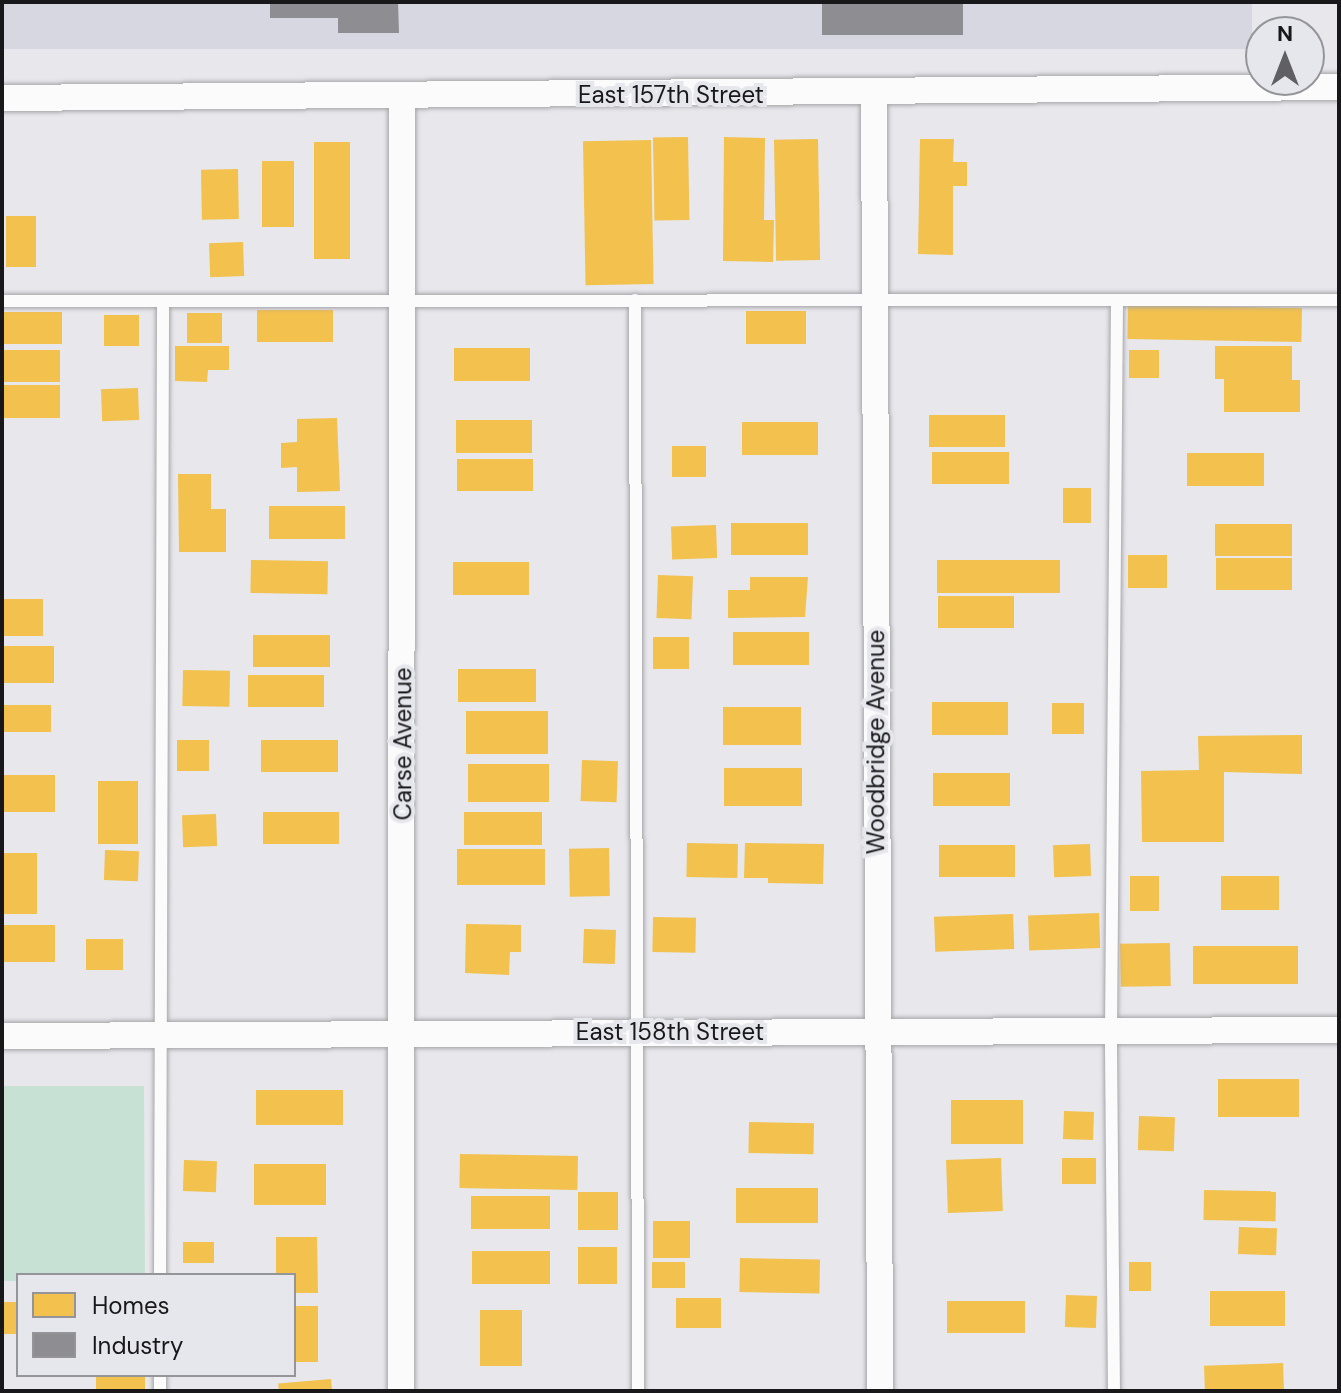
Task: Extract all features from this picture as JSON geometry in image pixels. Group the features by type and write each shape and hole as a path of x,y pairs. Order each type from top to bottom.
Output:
{"street":[{"name":"East 157th Street","path":"2,98 874,94 1339,87"},
{"name":"Woodbridge Avenue","path":"874,94 880,1391"},
{"name":"Carse Avenue","path":"401,1391 402,97"},
{"name":"East 158th Street","path":"2,1036 1339,1030"}],"lane":[{"path":"635,300 638,1391"},
{"path":"1114,1391 1111,1031 1117,300"},
{"path":"2,301 1339,300"},
{"path":"160,1273 163,301"}],"shaded area":[{"path":"2,2 1252,2 1252,16 1245,16 1245,49 2,49"}],"green space":[{"path":"2,1086 144,1086 145,1273 16,1273 16,1281 2,1281"}],"building: Homes":[{"path":"688,137 689,220 654,221 653,138"},
{"path":"724,137 765,138 764,220 774,220 773,262 723,261"},
{"path":"818,139 820,260 776,261 774,140"},
{"path":"920,139 954,139 953,162 967,162 967,186 953,186 953,255 918,254"},
{"path":"651,140 654,284 586,285 583,141"},
{"path":"314,142 350,142 350,259 314,259"},
{"path":"262,161 294,161 294,227 262,227"},
{"path":"238,169 239,219 202,220 201,170"},
{"path":"6,216 36,216 36,267 6,267"},
{"path":"243,242 244,276 210,277 209,243"},
{"path":"1128,305 1302,308 1301,342 1127,339"},
{"path":"257,310 333,310 333,342 257,342"},
{"path":"746,311 806,311 806,344 746,344"},
{"path":"2,312 62,312 62,344 2,344"},
{"path":"187,313 222,313 222,343 187,343"},
{"path":"104,315 139,315 139,346 104,346"},
{"path":"175,346 229,346 229,370 208,370 207,382 175,381"},
{"path":"1215,346 1292,346 1292,380 1300,380 1300,412 1224,412 1224,379 1215,379"},
{"path":"454,348 530,348 530,381 454,381"},
{"path":"2,350 60,350 60,382 2,382"},
{"path":"1129,350 1159,350 1159,378 1129,378"},
{"path":"2,385 60,385 60,418 2,418"},
{"path":"138,388 139,420 102,421 101,389"},
{"path":"929,415 1005,415 1005,447 929,447"},
{"path":"337,418 340,491 297,492 297,467 281,468 281,443 297,442 297,419"},
{"path":"456,420 532,420 532,453 456,453"},
{"path":"742,422 818,422 818,455 742,455"},
{"path":"672,446 706,446 706,477 672,477"},
{"path":"932,452 1009,452 1009,484 932,484"},
{"path":"1187,453 1264,453 1264,486 1187,486"},
{"path":"457,459 533,459 533,491 457,491"},
{"path":"178,474 211,474 211,509 226,509 226,552 179,552"},
{"path":"1063,488 1091,488 1091,523 1063,523"},
{"path":"269,506 345,506 345,539 269,539"},
{"path":"731,523 808,523 808,555 731,555"},
{"path":"1215,524 1292,524 1292,556 1215,556"},
{"path":"716,525 717,558 672,560 671,527"},
{"path":"1128,555 1167,555 1167,588 1128,588"},
{"path":"1216,558 1292,558 1292,590 1216,590"},
{"path":"251,560 328,561 327,594 250,593"},
{"path":"937,560 1060,560 1060,593 937,593"},
{"path":"453,562 529,562 529,595 453,595"},
{"path":"658,575 693,576 691,619 656,618"},
{"path":"750,577 808,577 805,617 728,618 728,590 750,590"},
{"path":"938,596 1014,596 1014,628 938,628"},
{"path":"2,599 43,599 43,636 2,636"},
{"path":"733,632 809,632 809,665 733,665"},
{"path":"253,635 330,635 330,667 253,667"},
{"path":"653,637 689,637 689,669 653,669"},
{"path":"2,646 54,646 54,683 2,683"},
{"path":"458,669 536,669 536,702 458,702"},
{"path":"183,670 230,671 229,707 182,706"},
{"path":"248,675 324,675 324,707 248,707"},
{"path":"932,702 1008,702 1008,735 932,735"},
{"path":"1052,703 1084,703 1084,734 1052,734"},
{"path":"2,705 51,705 51,732 2,732"},
{"path":"723,707 801,707 801,745 723,745"},
{"path":"466,711 548,711 548,754 466,754"},
{"path":"1302,735 1302,774 1224,772 1224,842 1142,842 1141,771 1199,770 1198,736"},
{"path":"177,740 209,740 209,771 177,771"},
{"path":"261,740 338,740 338,772 261,772"},
{"path":"582,760 618,761 617,802 581,801"},
{"path":"468,764 549,764 549,802 468,802"},
{"path":"724,768 802,768 802,806 724,806"},
{"path":"933,773 1010,773 1010,806 933,806"},
{"path":"2,775 55,775 55,812 2,812"},
{"path":"98,781 138,781 138,844 98,844"},
{"path":"263,812 339,812 339,844 263,844"},
{"path":"464,812 542,812 542,845 464,845"},
{"path":"216,814 217,846 183,847 182,815"},
{"path":"687,843 738,844 737,878 686,877"},
{"path":"745,843 824,844 823,884 768,883 768,878 744,878"},
{"path":"1090,844 1091,876 1054,877 1053,845"},
{"path":"939,845 1015,845 1015,877 939,877"},
{"path":"609,848 610,896 570,897 569,849"},
{"path":"457,849 545,849 545,885 457,885"},
{"path":"105,850 139,851 138,881 104,880"},
{"path":"2,853 37,853 37,914 2,914"},
{"path":"1130,876 1159,876 1159,911 1130,911"},
{"path":"1221,876 1279,876 1279,910 1221,910"},
{"path":"1099,913 1100,948 1029,950 1028,915"},
{"path":"1013,914 1014,949 935,952 934,917"},
{"path":"653,917 696,918 695,953 652,952"},
{"path":"466,924 521,925 521,952 510,952 509,975 465,973"},
{"path":"2,925 55,925 55,962 2,962"},
{"path":"584,929 616,930 615,964 583,963"},
{"path":"86,939 123,939 123,970 86,970"},
{"path":"1170,943 1171,986 1121,987 1120,944"},
{"path":"1193,946 1298,946 1298,984 1193,984"},
{"path":"1218,1079 1299,1079 1299,1117 1218,1117"},
{"path":"256,1090 343,1090 343,1125 256,1125"},
{"path":"951,1100 1023,1100 1023,1144 951,1144"},
{"path":"1064,1111 1094,1112 1093,1140 1063,1139"},
{"path":"1139,1116 1175,1117 1174,1151 1138,1150"},
{"path":"749,1122 814,1123 813,1154 748,1153"},
{"path":"460,1154 578,1156 577,1190 459,1188"},
{"path":"1001,1158 1003,1211 948,1213 946,1160"},
{"path":"1062,1158 1096,1158 1096,1184 1062,1184"},
{"path":"184,1160 217,1161 216,1192 183,1191"},
{"path":"254,1164 326,1164 326,1205 254,1205"},
{"path":"736,1188 818,1188 818,1223 736,1223"},
{"path":"1204,1190 1276,1191 1275,1221 1203,1220"},
{"path":"578,1192 618,1192 618,1230 578,1230"},
{"path":"471,1196 550,1196 550,1229 471,1229"},
{"path":"653,1221 690,1221 690,1258 653,1258"},
{"path":"1239,1227 1277,1228 1276,1255 1238,1254"},
{"path":"276,1237 317,1237 318,1293 296,1293 296,1273 276,1273"},
{"path":"183,1242 214,1242 214,1263 183,1263"},
{"path":"578,1247 617,1247 617,1284 578,1284"},
{"path":"472,1251 550,1251 550,1284 472,1284"},
{"path":"740,1258 820,1259 819,1293 739,1292"},
{"path":"652,1262 685,1262 685,1288 652,1288"},
{"path":"1129,1262 1151,1262 1151,1291 1129,1291"},
{"path":"1210,1291 1285,1291 1285,1326 1210,1326"},
{"path":"1066,1295 1097,1296 1096,1328 1065,1327"},
{"path":"676,1298 721,1298 721,1328 676,1328"},
{"path":"947,1301 1025,1301 1025,1333 947,1333"},
{"path":"2,1302 16,1302 16,1334 2,1334"},
{"path":"296,1306 318,1306 318,1362 296,1362"},
{"path":"480,1310 522,1310 522,1366 480,1366"},
{"path":"1283,1363 1284,1391 1205,1391 1204,1366"},
{"path":"96,1377 145,1377 145,1391 96,1391"},
{"path":"331,1379 332,1391 279,1391 278,1384"}],"building: Industry":[{"path":"270,2 398,2 399,33 338,33 338,18 270,18"},
{"path":"822,2 963,2 963,35 822,35"}]}
